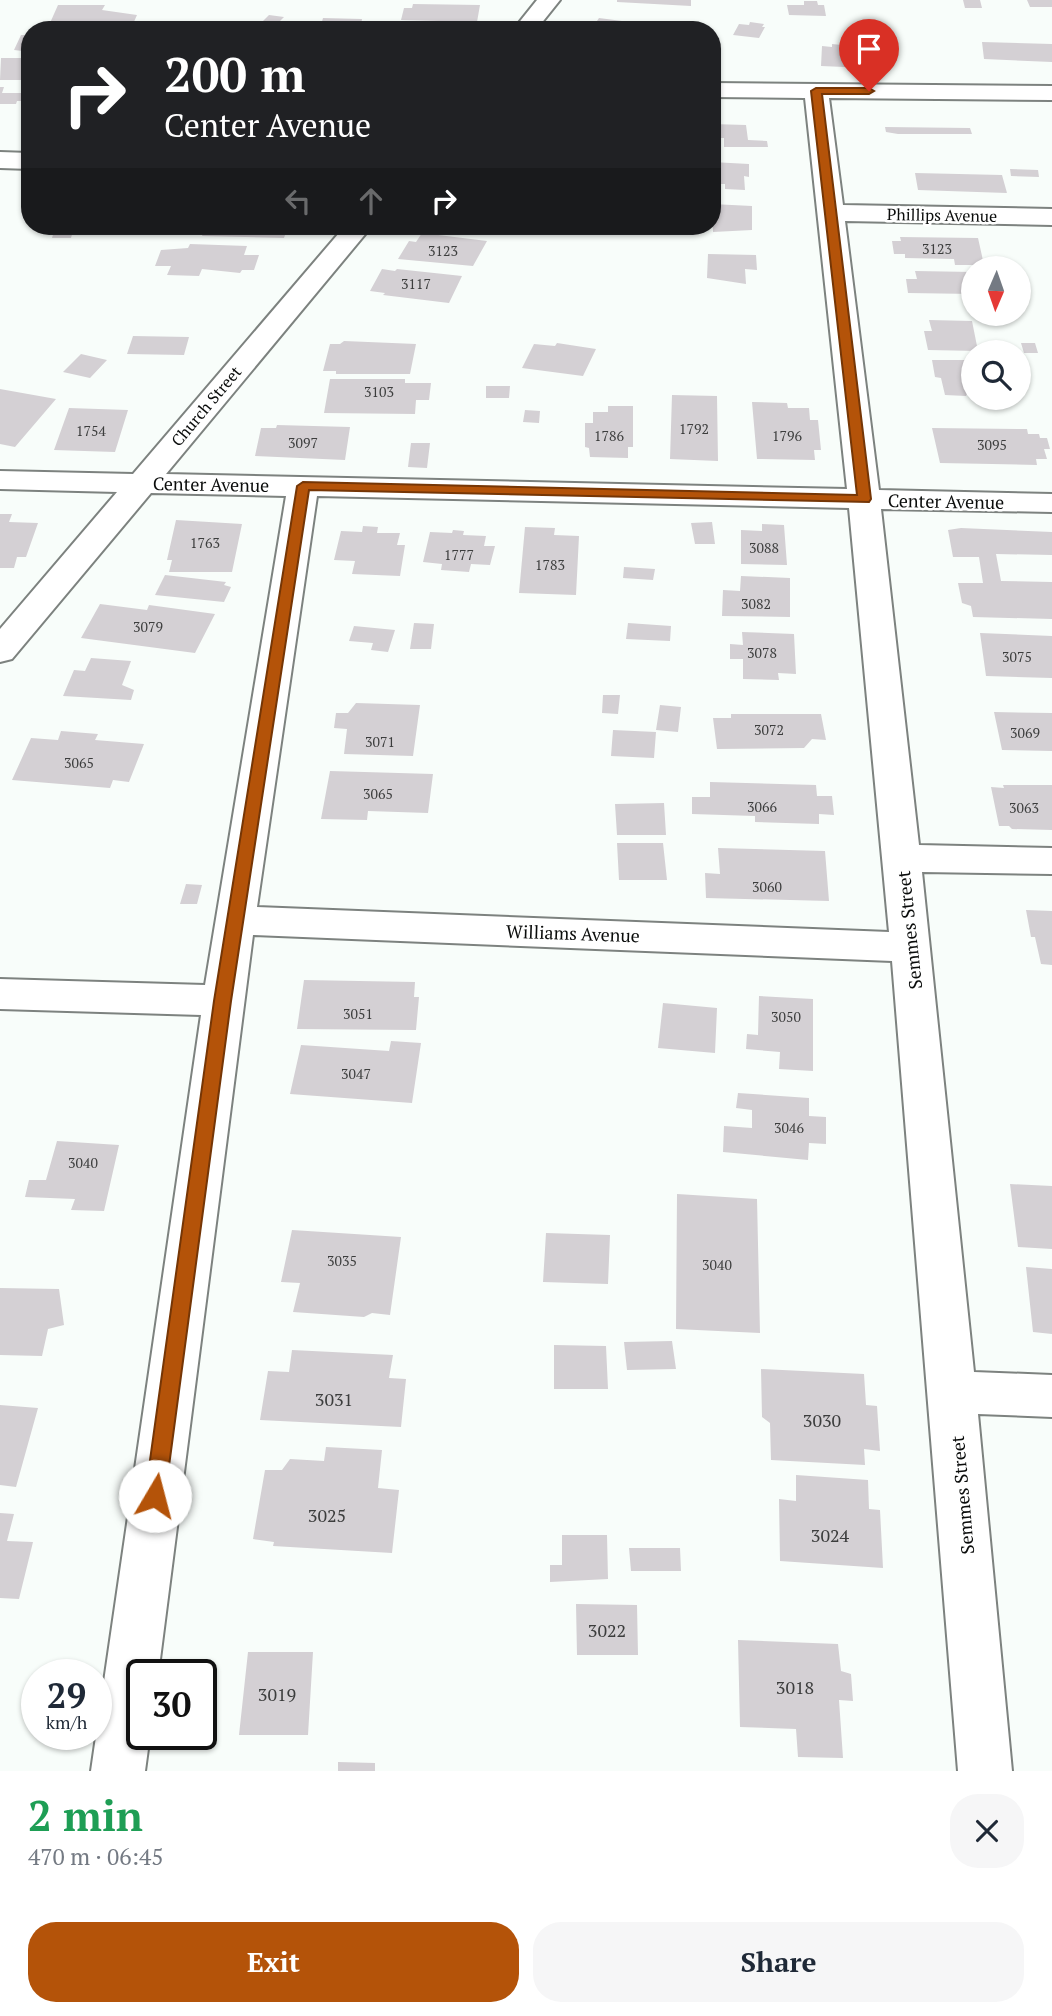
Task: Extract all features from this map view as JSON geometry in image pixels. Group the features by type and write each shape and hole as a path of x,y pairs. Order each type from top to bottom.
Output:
{"street":[{"path":"532,21 549,0"},
{"path":"721,90 1052,93"},
{"name":"Semmes Street","path":"816,91 832,213 902,858 953,1392 985,1771"},
{"path":"0,160 21,161"},
{"name":"Phillips Avenue","path":"832,213 1052,217"},
{"name":"Church Street","path":"0,651 351,235"},
{"name":"Center Avenue","path":"0,480 1052,503"},
{"path":"118,1771 223,1001 303,486"},
{"path":"902,858 1052,861"},
{"name":"Williams Avenue","path":"236,920 910,947"},
{"path":"0,994 223,1001"},
{"path":"953,1392 1052,1395"}],"building":[{"path":"691,0 691,6 617,2"},
{"path":"963,0 980,0 982,8 965,8"},
{"path":"1027,0 1052,0 1052,7 1030,7"},
{"path":"804,1 817,1 818,5 824,5 826,16 789,15 787,5 804,5"},
{"path":"413,4 480,5 477,21 401,20 404,8 412,8"},
{"path":"58,5 105,5 102,10 137,15 134,21 51,21"},
{"path":"269,15 284,17 280,21 263,21"},
{"path":"323,18 362,19 362,21 322,21"},
{"path":"599,18 622,21 597,21"},
{"path":"750,22 764,24 759,38 733,35 739,24 749,25"},
{"path":"21,35 21,51 14,50"},
{"path":"842,42 868,44 868,68 821,66 822,46 842,45"},
{"path":"982,42 1052,44 1052,62 984,59"},
{"path":"1,58 21,58 21,80 0,80"},
{"path":"0,87 4,87 2,93 21,93 21,101 16,104 0,104"},
{"path":"721,124 746,125 748,140 767,141 768,147 724,147 724,138 721,138"},
{"path":"885,127 970,128 972,134 898,134 886,132"},
{"path":"721,162 749,164 749,177 744,176 745,190 725,189 725,184 721,184"},
{"path":"1010,169 1038,170 1039,177 1011,176"},
{"path":"915,173 1002,175 1007,193 918,190"},
{"path":"721,204 752,206 752,230 721,232"},
{"path":"53,235 72,235 71,238 52,238"},
{"path":"202,235 285,235 284,238"},
{"path":"421,235 487,241 473,266 398,259 409,241 416,242"},
{"path":"900,237 978,238 982,256 961,256 961,265 955,265 954,259 905,258 905,254 894,254 892,241 901,241"},
{"path":"190,244 247,246 244,255 259,255 254,270 242,270 240,273 202,269 199,276 167,275 171,266 155,266 161,250 188,248"},
{"path":"708,254 756,255 757,270 745,269 746,284 707,278"},
{"path":"382,269 462,276 449,303 370,291"},
{"path":"915,271 961,272 961,294 908,293 906,279 917,279"},
{"path":"929,320 961,321 961,326 973,326 976,340 961,340 961,351 928,350 924,331 932,331"},
{"path":"133,336 189,337 184,355 127,354"},
{"path":"344,341 416,344 410,374 336,374 336,371 323,371 330,344"},
{"path":"557,343 596,349 583,376 522,368 534,344 555,346"},
{"path":"1031,343 1035,343 1038,353 1031,353"},
{"path":"81,354 107,360 90,378 63,372"},
{"path":"932,360 961,360 961,396 945,395 941,378 935,377"},
{"path":"330,379 405,379 405,383 431,383 429,400 416,400 415,414 324,413"},
{"path":"486,386 510,386 509,398 486,398"},
{"path":"0,389 56,399 15,447 0,444"},
{"path":"672,395 717,396 718,461 670,459"},
{"path":"752,402 787,403 788,408 809,408 810,420 818,420 821,450 814,450 815,460 757,459"},
{"path":"608,406 633,406 633,447 628,447 628,458 590,457 589,448 585,447 585,423 593,423 593,412 608,412"},
{"path":"69,408 128,410 115,452 54,450"},
{"path":"525,410 540,411 539,423 523,422"},
{"path":"277,425 350,427 345,460 255,456 261,428 276,428"},
{"path":"932,428 1027,429 1028,434 1039,434 1040,438 1047,438 1050,449 1044,449 1047,459 1036,459 1037,465 940,463"},
{"path":"411,443 430,443 427,468 408,467"},
{"path":"0,514 12,514 9,522 38,523 26,557 17,557 14,568 0,568"},
{"path":"176,520 242,524 232,572 169,572 172,560 167,560"},
{"path":"712,522 715,544 695,544 691,523"},
{"path":"762,524 784,525 787,565 741,564 741,530 762,531"},
{"path":"363,526 378,527 377,533 400,533 397,545 405,545 400,576 352,574 355,561 334,560 341,531 362,532"},
{"path":"525,527 555,528 554,535 579,536 576,595 519,593"},
{"path":"961,528 1052,532 1052,555 996,554 1001,581 1052,582 1052,619 973,617 971,606 962,603 958,583 983,583 979,557 953,557 948,530"},
{"path":"453,530 464,531 463,535 486,536 484,546 495,546 490,565 471,564 469,572 441,570 442,564 423,562 430,532 452,533"},
{"path":"624,567 655,569 653,580 623,578"},
{"path":"165,575 226,582 224,585 231,587 224,602 155,595"},
{"path":"741,576 790,578 790,617 722,616 723,590 740,591"},
{"path":"100,604 147,610 149,605 215,614 195,653 81,638"},
{"path":"414,623 434,624 431,649 410,649"},
{"path":"628,623 671,626 670,641 626,639"},
{"path":"354,626 395,630 388,652 371,650 373,643 349,641"},
{"path":"742,632 794,634 796,674 778,673 779,680 743,679 743,659 730,659 730,644 743,645"},
{"path":"980,633 1052,636 1052,678 986,676"},
{"path":"91,658 131,661 122,685 134,690 131,700 63,696 74,670 85,671"},
{"path":"603,695 620,695 618,714 602,713"},
{"path":"356,703 420,705 413,756 344,754 347,729 334,728 336,713 348,713"},
{"path":"660,705 681,707 678,732 656,730"},
{"path":"994,712 1052,713 1052,751 1002,750"},
{"path":"731,714 821,714 826,740 812,739 804,748 717,749 713,718 731,718"},
{"path":"613,730 656,732 654,758 611,756"},
{"path":"61,731 98,734 95,740 144,744 129,782 113,780 110,788 12,780 31,738 58,740"},
{"path":"330,771 433,774 428,813 368,811 367,820 321,819"},
{"path":"710,782 816,785 817,796 832,796 834,815 819,814 819,824 755,822 755,816 692,814 692,797 710,797"},
{"path":"1003,785 1052,785 1052,830 999,826 991,787 1004,788"},
{"path":"664,803 666,835 617,835 615,804"},
{"path":"617,843 663,843 667,880 619,880"},
{"path":"718,848 825,851 829,901 706,898 705,873 720,874"},
{"path":"186,884 202,885 197,904 180,904"},
{"path":"1026,910 1052,911 1052,965 1041,964 1035,937 1031,937"},
{"path":"304,980 415,982 414,997 419,997 416,1030 297,1029"},
{"path":"759,996 813,999 813,1071 779,1069 780,1052 746,1049 747,1034 758,1035"},
{"path":"663,1003 717,1008 715,1053 658,1048"},
{"path":"391,1041 421,1043 412,1103 290,1094 301,1045 389,1051"},
{"path":"738,1093 809,1098 809,1116 826,1117 826,1144 809,1143 808,1160 723,1152 724,1126 752,1128 752,1110 736,1108"},
{"path":"57,1141 119,1145 104,1211 71,1210 75,1199 25,1197 29,1180 46,1180"},
{"path":"1010,1184 1052,1186 1052,1249 1018,1247"},
{"path":"677,1194 757,1199 760,1333 676,1329"},
{"path":"292,1230 401,1237 390,1315 372,1313 364,1317 293,1312 300,1283 281,1282"},
{"path":"546,1233 610,1235 608,1284 543,1282"},
{"path":"1026,1267 1052,1269 1052,1334 1033,1332"},
{"path":"0,1288 59,1289 64,1325 48,1329 42,1356 0,1355"},
{"path":"672,1341 676,1369 627,1370 624,1342"},
{"path":"554,1345 606,1346 608,1389 554,1389"},
{"path":"292,1350 393,1355 389,1378 406,1379 401,1427 260,1420 268,1371 289,1372"},
{"path":"761,1369 864,1374 866,1405 877,1406 880,1451 864,1449 865,1465 771,1460 770,1423 762,1417"},
{"path":"0,1405 38,1408 16,1487 0,1485"},
{"path":"326,1447 382,1450 378,1488 399,1490 392,1553 273,1546 274,1542 253,1539 265,1470 282,1470 290,1459 324,1461"},
{"path":"796,1475 868,1480 869,1509 880,1510 883,1568 780,1561 779,1499 796,1501"},
{"path":"0,1513 14,1514 7,1541 33,1542 19,1599 0,1598"},
{"path":"562,1535 607,1535 608,1579 550,1582 550,1565 562,1565"},
{"path":"629,1548 680,1548 681,1571 631,1571"},
{"path":"576,1604 637,1605 638,1655 577,1655"},
{"path":"738,1640 838,1644 841,1671 851,1674 853,1701 839,1700 843,1758 798,1757 796,1729 740,1727"},
{"path":"248,1652 313,1652 308,1735 239,1735"},
{"path":"338,1762 375,1763 375,1771 338,1771"}],"route":[{"path":"155,1496 223,1001 303,486 864,499 816,91 869,91"}]}
